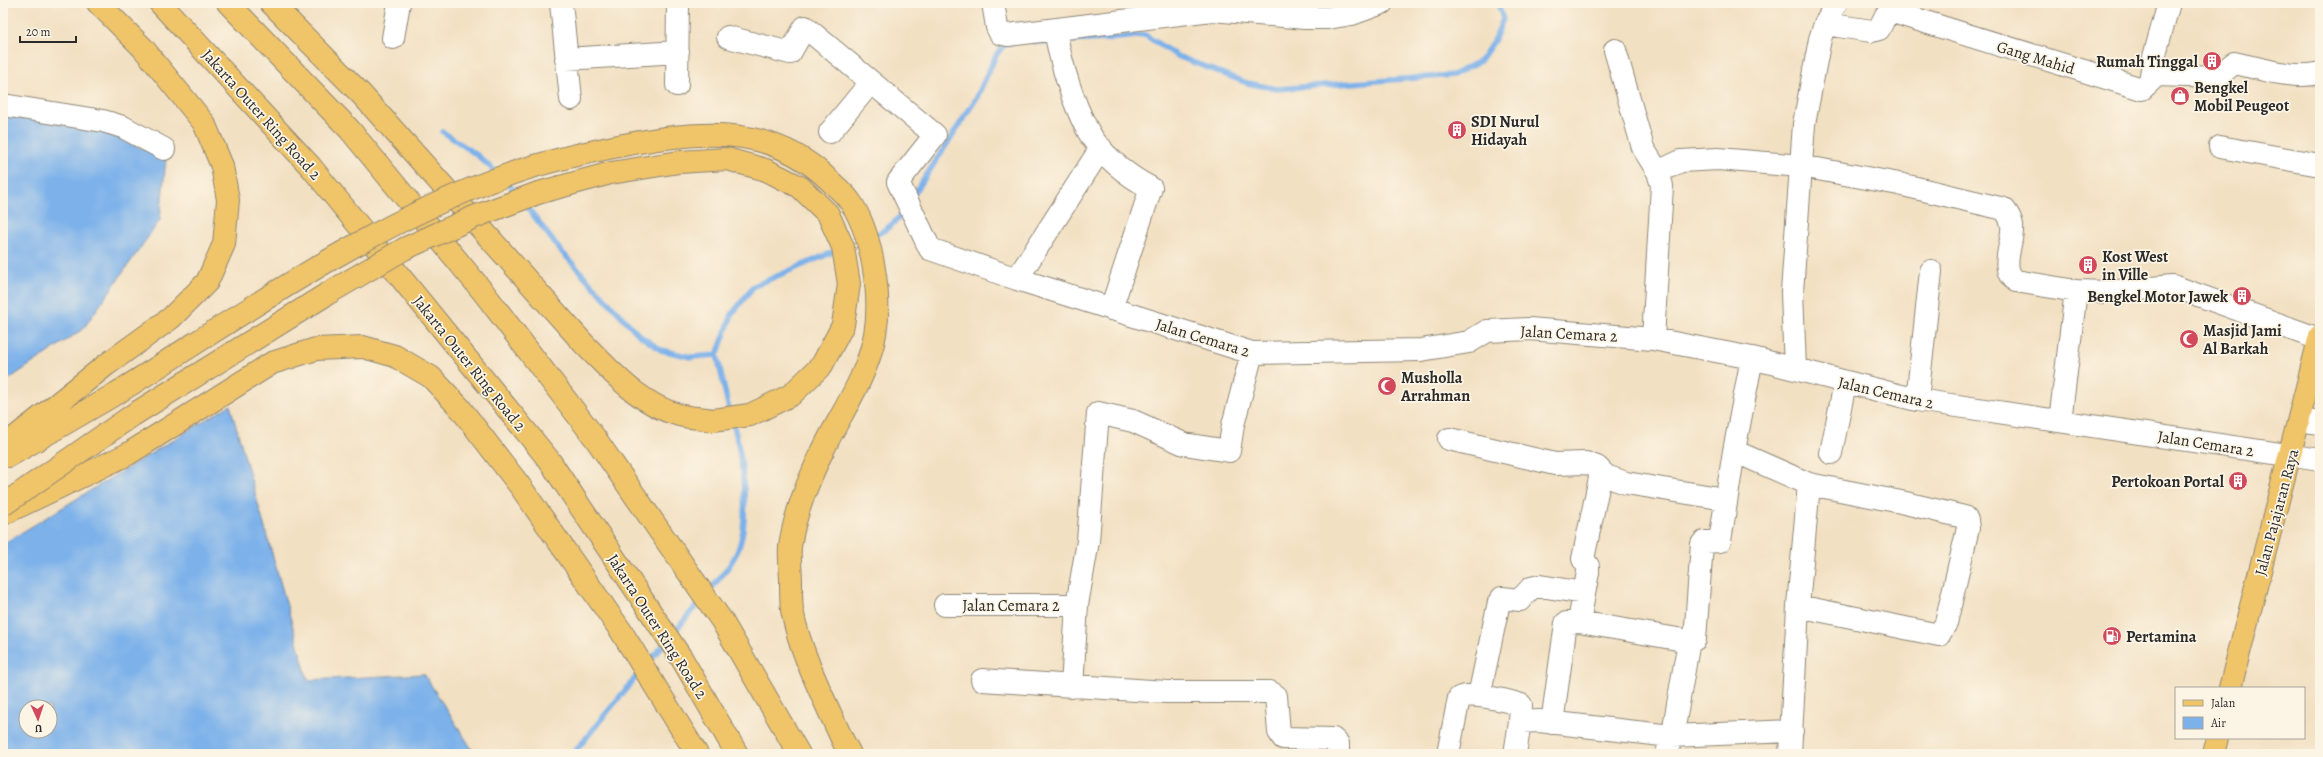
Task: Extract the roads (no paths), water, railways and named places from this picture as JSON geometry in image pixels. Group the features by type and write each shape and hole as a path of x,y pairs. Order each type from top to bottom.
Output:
{"main road":[{"path":"3,447 106,365 172,318 207,282 224,244 228,200 222,166 204,123 143,48 98,3"},
{"name":"Jakarta Outer Ring Road 2","path":"160,3 311,167 549,460 682,659 737,754"},
{"path":"228,3 350,130 484,293 595,438 722,621 799,754"},
{"path":"3,505 133,415 327,294 404,249 474,217 538,193 611,173 679,162 727,159 766,170 800,187 828,214 843,247 849,284 843,326 822,365 791,395 750,415 712,420 679,415 648,402 621,382 584,344 362,95 271,3"},
{"path":"3,460 117,393 318,268 391,226 462,192 526,169 603,149 676,135 730,134 779,145 818,169 849,200 864,230 876,275 875,334 857,388 827,442 805,492 790,547 792,609 811,670 846,747"},
{"name":"Jalan Pajajaran Raya","path":"2230,687 2290,457 2310,422 2320,338"},
{"path":"3,514 128,454 272,363 316,349 363,347 395,356 431,377 460,408 520,486 621,631 697,754"},
{"path":"2213,754 2217,739"}],"street":[{"path":"393,38 400,3"},
{"path":"561,3 571,99"},
{"path":"677,85 678,3"},
{"path":"993,3 997,27 1000,33 1008,35 1054,30 1211,7 1305,18 1328,18 1352,14 1382,3"},
{"path":"1795,369 1792,292 1804,124 1814,68 1825,24 1836,3"},
{"path":"2150,81 2154,57 2169,3"},
{"name":"Gang Mahid","path":"1825,24 1872,31 1879,28 1886,15 1893,12 2142,89 2157,75 2217,76 2234,63 2287,73 2312,75 2320,73"},
{"path":"728,38 790,53 805,27 871,82 830,132"},
{"path":"1054,30 1060,57 1087,130 1101,148 1137,181 1151,188 1111,309"},
{"path":"1615,50 1643,148 1658,172 1662,186 1653,339"},
{"path":"566,59 678,52"},
{"name":"Jalan Cemara 2","path":"871,82 935,135 905,197 930,249 1017,279 1252,353 1421,350 1469,342 1487,331 1529,329 1653,339 1752,358 1845,383 1917,400 2290,457 2320,460"},
{"path":"3,105 103,121 123,127 164,149"},
{"path":"2220,147 2320,164"},
{"path":"1017,279 1101,148"},
{"path":"1658,172 1681,161 1718,159 1801,166 1899,184 2004,209 2010,218 2012,227 2007,270 2009,276 2016,281 2076,291 2132,291 2173,286 2320,338"},
{"path":"1917,400 1931,271"},
{"path":"2060,421 2076,291"},
{"path":"1072,687 1077,605 1088,541 1098,413 1133,422 1184,444 1229,451 1233,425 1252,353"},
{"path":"1552,722 1566,623 1579,622 1689,641 1695,639 1702,544 1704,542 1720,542 1734,451 1752,358"},
{"path":"1831,453 1845,383"},
{"path":"1449,439 1555,464 1586,463 1597,467 1601,473 1626,483 1726,498"},
{"path":"1734,451 1809,484 1907,503 1964,517 1967,520 1968,528 1946,623 1939,635 1798,606"},
{"path":"1579,622 1588,566 1583,559 1601,473"},
{"path":"1790,754 1798,606 1809,484"},
{"path":"1479,696 1499,602 1502,598 1520,600 1531,588 1540,586 1584,593"},
{"name":"Jalan Cemara 2","path":"945,605 1077,605"},
{"path":"1669,745 1689,641"},
{"path":"982,680 1167,692 1270,692 1276,696 1279,732 1283,738 1333,739 1338,744 1338,754"},
{"path":"1448,754 1459,698 1466,695 1479,696 1521,706 1515,754"},
{"path":"1520,722 1552,722 1669,745 1792,731"}],"water":[{"path":"3,110 97,129 166,159 160,220 83,329 3,383"},
{"path":"230,405 308,680 424,674 475,754 3,754 3,544"}],"waterway":[{"path":"1062,41 1109,39 1145,35 1177,56 1247,83 1277,89 1453,75 1480,61 1494,41 1503,19 1498,3"},
{"path":"1034,42 1053,42"},
{"path":"911,199 976,99 996,55 1004,45 1009,44"},
{"path":"443,132 477,155 498,174"},
{"path":"506,181 519,196"},
{"path":"524,203 560,250 639,335 661,350 691,357 717,355"},
{"path":"870,237 890,226 905,209"},
{"path":"730,414 717,355 732,314 754,286 840,249"},
{"path":"708,592 732,561 738,550 742,536 745,504 744,486 733,422"},
{"path":"672,635 701,600"},
{"path":"647,664 665,643"},
{"path":"573,754 640,672"}],"place":[{"name":"Rumah Tinggal","path":"2212,61"},
{"name":"Bengkel Mobil Peugeot","path":"2180,96"},
{"name":"SDI Nurul Hidayah","path":"1457,130"},
{"name":"Kost West in Ville","path":"2088,265"},
{"name":"Bengkel Motor Jawek","path":"2242,296"},
{"name":"Masjid Jami Al Barkah","path":"2189,339"},
{"name":"Musholla Arrahman","path":"1387,386"},
{"name":"Pertokoan Portal","path":"2238,481"},
{"name":"Pertamina","path":"2112,636"}]}
